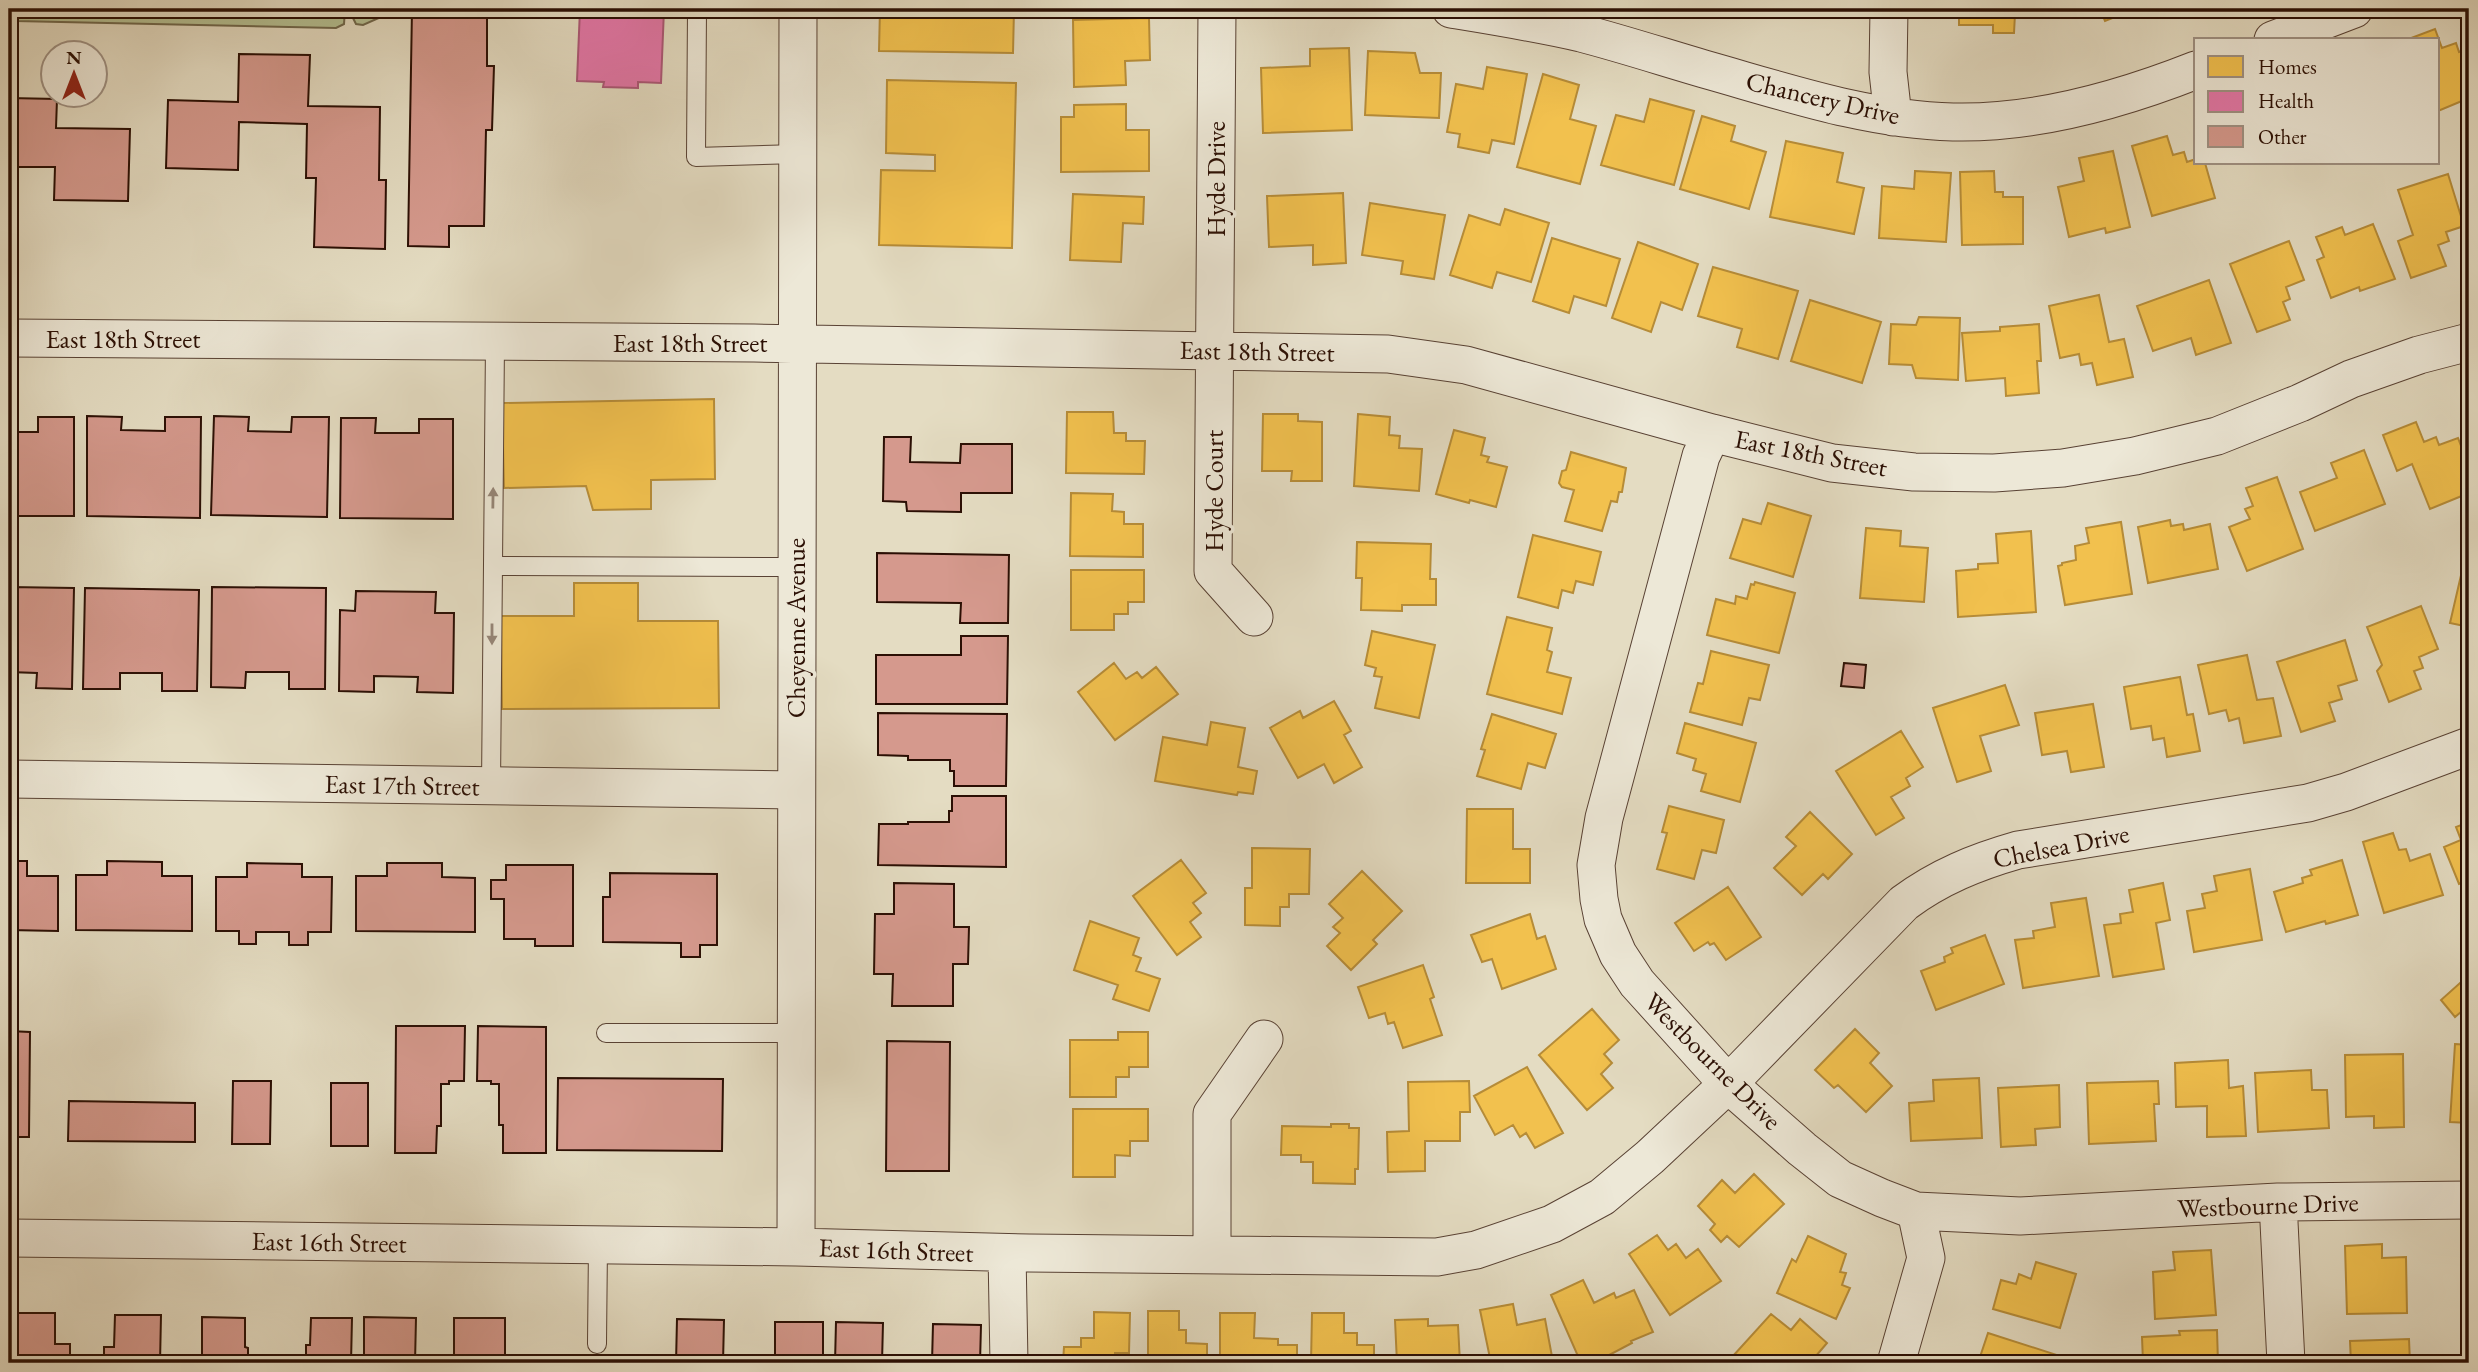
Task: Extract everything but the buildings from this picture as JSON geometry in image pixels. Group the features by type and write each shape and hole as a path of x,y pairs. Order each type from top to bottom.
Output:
{"street":[{"name":"Cheyenne Avenue","path":"796,1247 799,9"},
{"name":"Hyde Drive","path":"1214,350 1217,9"},
{"name":"Chancery Drive","path":"1451,9 1539,16 1581,33 1843,108 1893,117 1954,122 2033,117 2066,111 2158,85 2194,71"},
{"path":"1889,9 1888,72 1893,117"},
{"path":"2278,38 2354,9"},
{"name":"East 18th Street","path":"9,338 797,344 1388,354 1466,365 1832,463 1914,472 1994,473 2063,468 2135,456 2217,436 2300,403 2351,379 2419,355 2469,342"},
{"name":"Hyde Court","path":"1214,350 1213,571 1254,617"},
{"name":"Westbourne Drive","path":"1712,433 1701,456 1604,818 1596,865 1603,919 1618,954 1637,983 1728,1083 1840,1179 1916,1211 2020,1216 2278,1202 2469,1200"},
{"name":"Chelsea Drive","path":"1728,1083 1904,904 1926,887 1977,862 2018,850 2308,803 2346,792 2469,746"},
{"name":"East 17th Street","path":"9,779 796,790"},
{"path":"1212,1255 1212,1114 1264,1038"},
{"name":"East 16th Street","path":"9,1238 1437,1257 1476,1250 1552,1224 1602,1197 1650,1157 1728,1083"},
{"path":"2278,1202 2286,1363"},
{"path":"1896,1363 1926,1258 1916,1211"},
{"path":"1007,1252 1009,1363"}],"lane":[{"path":"697,9 696,157 798,154"},
{"path":"491,786 495,342"},
{"path":"493,566 797,567"},
{"path":"606,1033 796,1033"},
{"path":"597,1344 598,1244"}],"green space":[{"path":"16,9 137,9 147,14 154,9 345,9 344,24 336,28 16,21"},
{"path":"353,9 399,9 363,25 356,24 352,16"}]}
